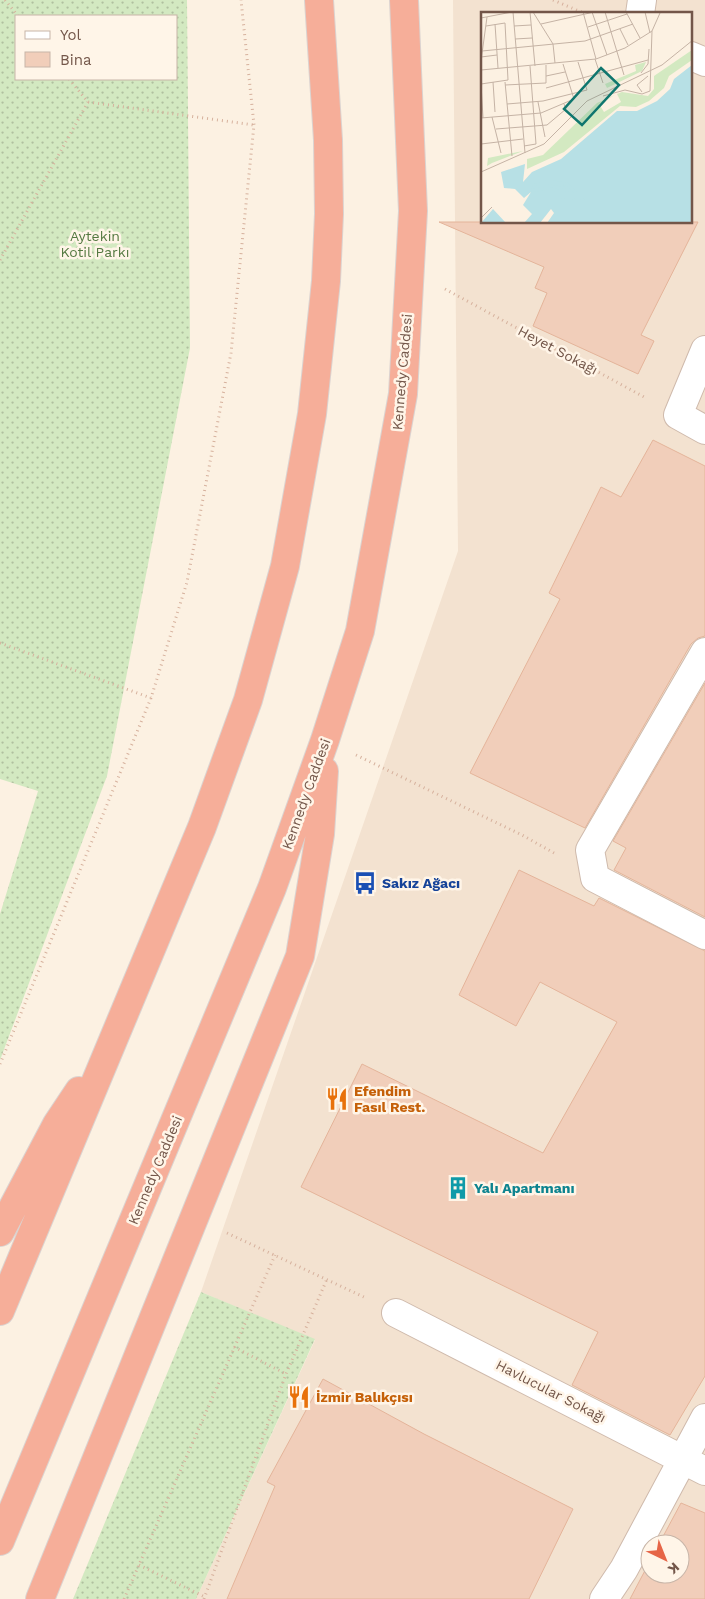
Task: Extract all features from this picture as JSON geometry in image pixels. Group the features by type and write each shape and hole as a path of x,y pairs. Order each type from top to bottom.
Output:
{"highway":[{"path":"0,1311 205,818 248,700 284,566 312,414 326,281 329,214 328,140 319,0"},
{"name":"Kennedy Caddesi","path":"0,1541 272,888 326,740 360,631 403,394 412,211 411,130 404,0"},
{"path":"40,1599 300,956 320,834 326,740"},
{"path":"0,1232 57,1124 113,1039"}],"street":[{"path":"692,56 705,62"},
{"path":"705,350 678,415 705,430"},
{"path":"705,652 590,850 596,878 705,935"},
{"name":"Havlucular Sokağı","path":"396,1313 694,1464"},
{"path":"604,1599 694,1464 705,1418"}],"path":[{"path":"5,0 17,15"},
{"path":"0,1064 152,698 187,582 231,352 254,126 241,0"},
{"path":"554,0 581,12"},
{"path":"70,80 88,102 254,126"},
{"path":"0,260 88,102"},
{"name":"Heyet Sokağı","path":"410,270 678,415"},
{"path":"0,643 152,698"},
{"path":"326,740 522,835"},
{"path":"195,1218 396,1313"},
{"path":"124,1599 275,1255"},
{"path":"139,1565 205,1598 286,1374 327,1279"},
{"path":"234,1347 286,1374"}],"shaded area":[{"path":"453,0 705,0 705,1599 196,1599 315,1340 201,1292 458,551"}],"green space":[{"name":"Aytekin Kotil Parkı","path":"0,0 187,0 190,348 107,776 0,1060 0,914 38,791 0,779"},
{"path":"201,1292 315,1339 196,1599 73,1599"}],"building":[{"path":"439,222 481,222 481,224 692,224 692,222 698,222 641,335 654,341 638,374 533,326 547,293 535,288 544,267"},
{"path":"653,440 705,466 705,636 698,638 691,644 585,828 470,773 560,599 549,593 601,487 621,497"},
{"path":"705,683 705,917 614,870 626,848 613,841"},
{"path":"519,870 594,906 599,898 705,951 705,1376 670,1435 572,1385 598,1332 301,1187 362,1064 543,1153 617,1022 540,982 516,1026 459,995"},
{"path":"323,1379 424,1434 573,1509 529,1599 227,1599 275,1486 267,1482"},
{"path":"681,1503 705,1513 705,1599 630,1599 640,1580 640,1584 690,1584 690,1534 664,1534"}],"place":[{"name":"Sakız Ağacı","path":"365,883"},
{"name":"Efendim Fasıl Rest.","path":"337,1099"},
{"name":"Yalı Apartmanı","path":"458,1188"},
{"name":"İzmir Balıkçısı","path":"299,1397"}]}
